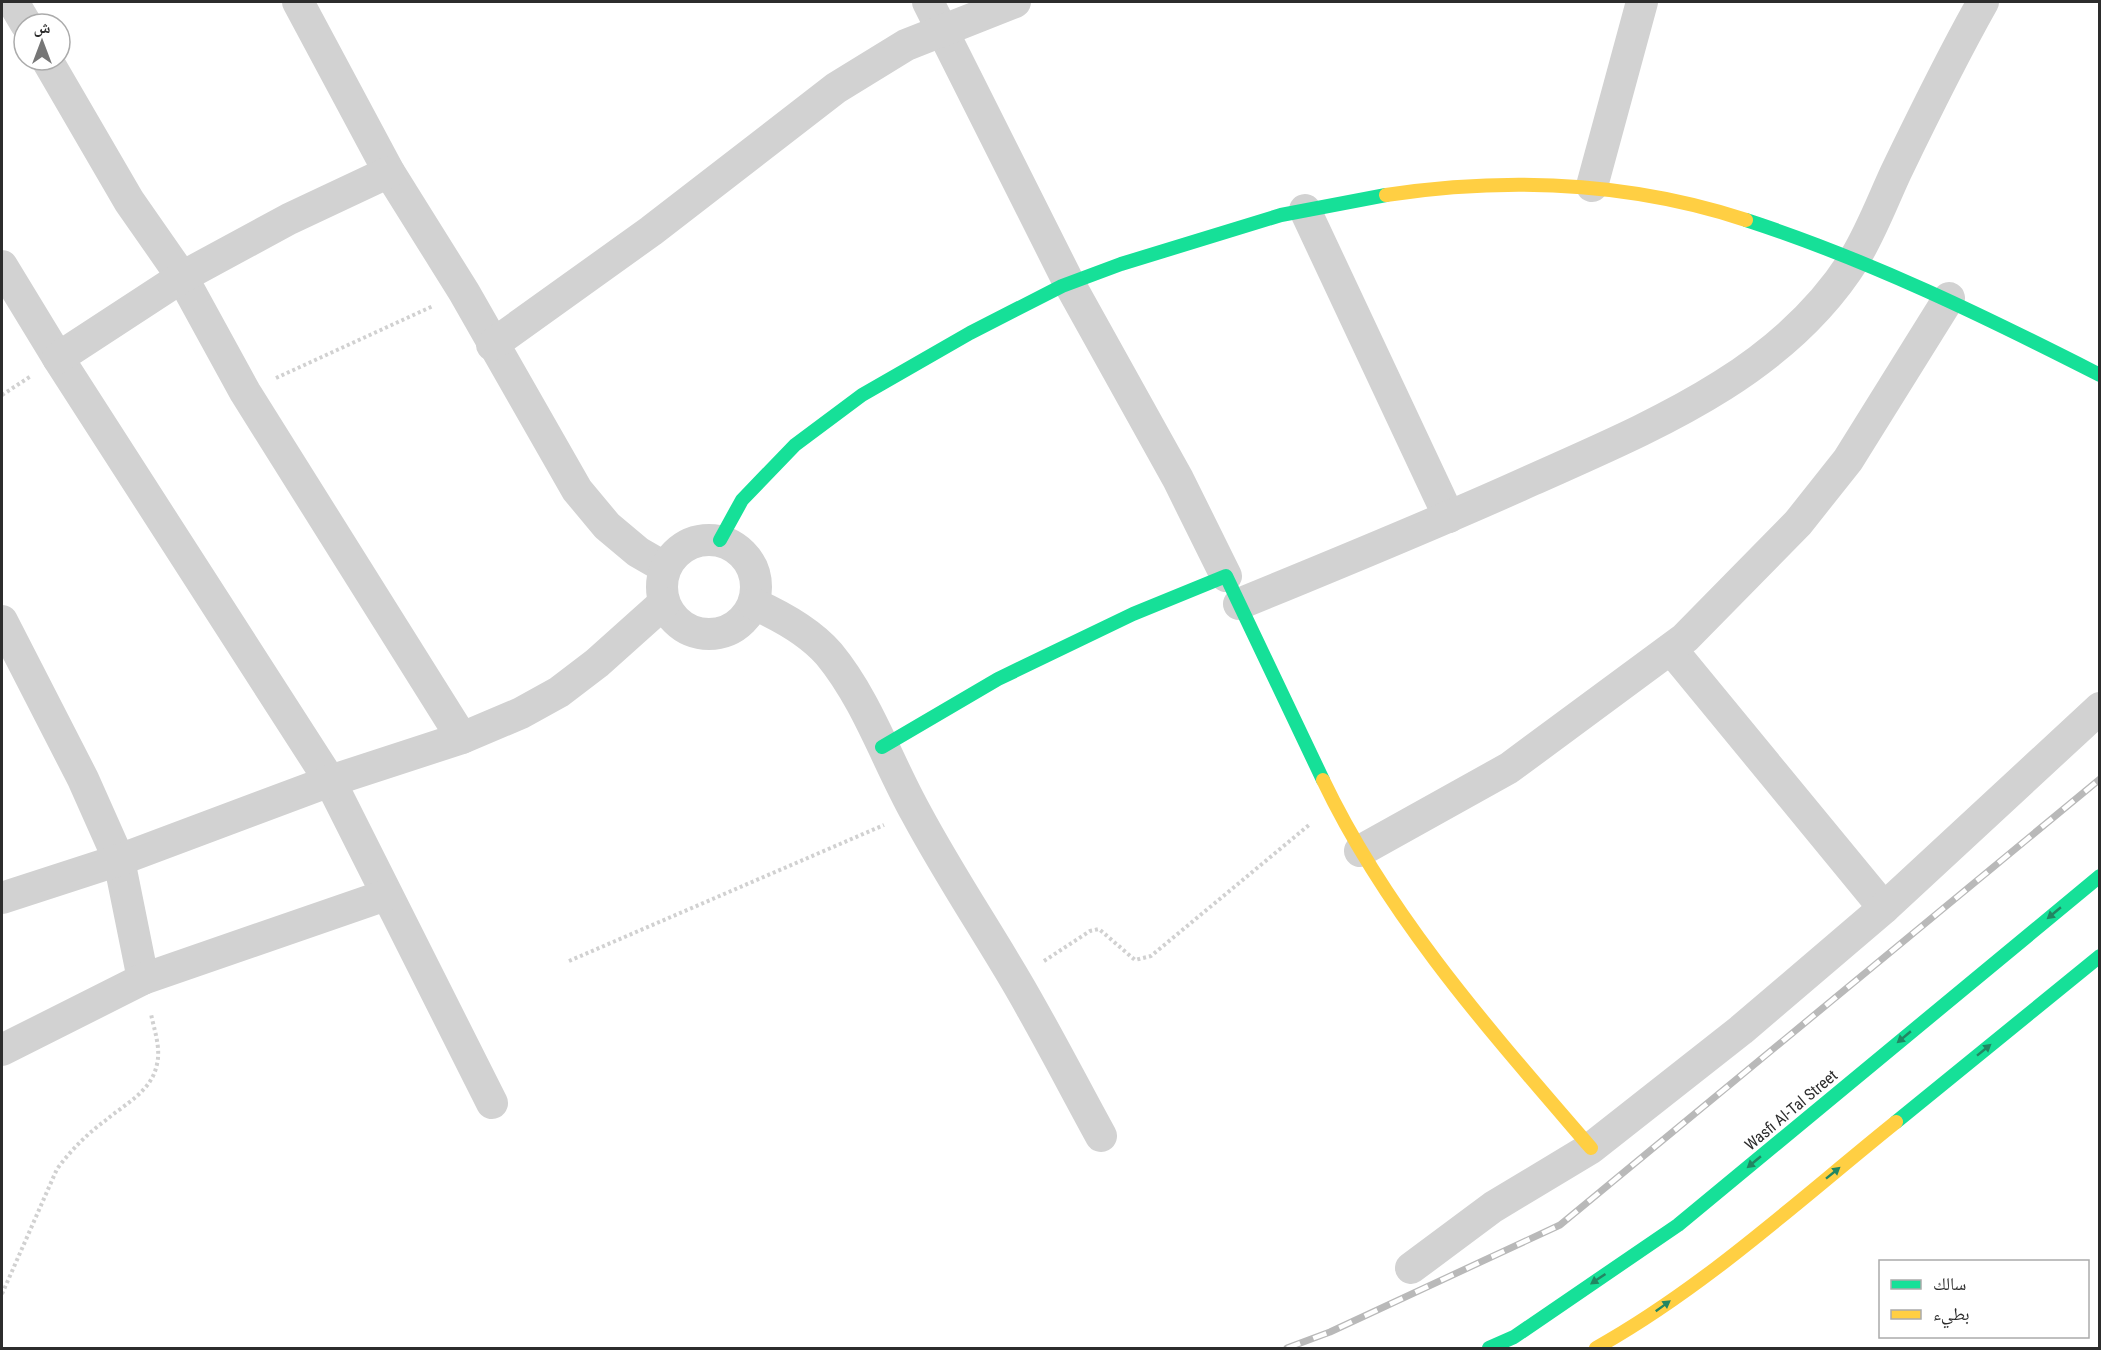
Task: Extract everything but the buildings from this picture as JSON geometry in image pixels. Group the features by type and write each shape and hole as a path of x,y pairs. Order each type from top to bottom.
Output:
{"street":[{"path":"298,2 389,172 464,292 492,345 577,490 607,526 638,552 664,567"},
{"path":"928,2 944,29 1069,282 1178,479 1227,576 1336,807 1360,851 1463,999 1591,1148"},
{"path":"492,345 651,231 836,88 906,45 1015,2"},
{"path":"1592,186 1642,2"},
{"path":"1239,604 1449,517 1637,433 1700,400 1778,346 1798,328 1855,258 1947,66 1983,2"},
{"path":"53,72 129,201 182,277 244,392 462,738"},
{"path":"58,358 182,277 289,219 389,172"},
{"path":"720,540 740,503 769,471 794,447 849,406 902,370 1069,282 1210,233 1407,189 1484,184 1592,186 1684,203 1769,227 1855,258 1949,298 2100,375"},
{"path":"1305,210 1449,517"},
{"path":"2,266 58,358 330,781 492,1103"},
{"path":"1360,851 1509,768 1685,638 1798,523 1848,460 1949,298"},
{"path":"699,540 720,540 739,549 752,566 756,578 754,604 747,616 735,627 719,634 702,634 679,623 664,603 661,584 664,567 679,549 699,540"},
{"path":"882,747 998,680 1133,614 1227,576"},
{"path":"2,898 120,860 330,781 462,738 521,714 559,692 597,663 664,603"},
{"path":"754,604 785,618 827,652 864,710 915,812 960,892 1015,980 1101,1136"},
{"path":"2,621 83,779 120,860 144,980"},
{"path":"1671,650 1884,908"},
{"path":"1411,1268 1493,1207 1591,1148 1741,1030 1884,908 2100,708"},
{"name":"Wasfi Al-Tal Street","path":"1489,1348 1514,1337 1678,1225 2100,876"},
{"path":"2,1050 144,980 386,895"},
{"path":"1596,1348 1639,1324 1722,1263 2100,956"}],"path":[{"path":"244,392 464,292"},
{"path":"1015,980 1094,930 1104,931 1135,960 1151,956 1293,836 1336,807"},
{"path":"569,961 915,812"},
{"path":"2,1294 63,1161 80,1142 130,1102 151,1081 158,1063 158,1046 144,980"}],"railway":[{"path":"1287,1348 1330,1332 1560,1225 2100,779"}],"traffic: fast":[{"path":"720,540 742,500 795,445 862,395 970,333 1062,286 1121,264 1281,215 1386,195"},
{"path":"1746,220 1837,253 1926,290 2100,375"},
{"path":"882,747 998,679 1133,614 1226,576 1323,780"},
{"path":"1489,1348 1514,1337 1678,1225 2100,876"},
{"path":"1896,1122 2100,956"}],"traffic: slow":[{"path":"1386,195 1477,186 1568,186 1658,198 1702,207 1746,220"},
{"path":"1323,780 1349,831 1411,927 1480,1017 1591,1148"},
{"path":"1596,1348 1636,1324 1713,1270 1896,1122"}]}
